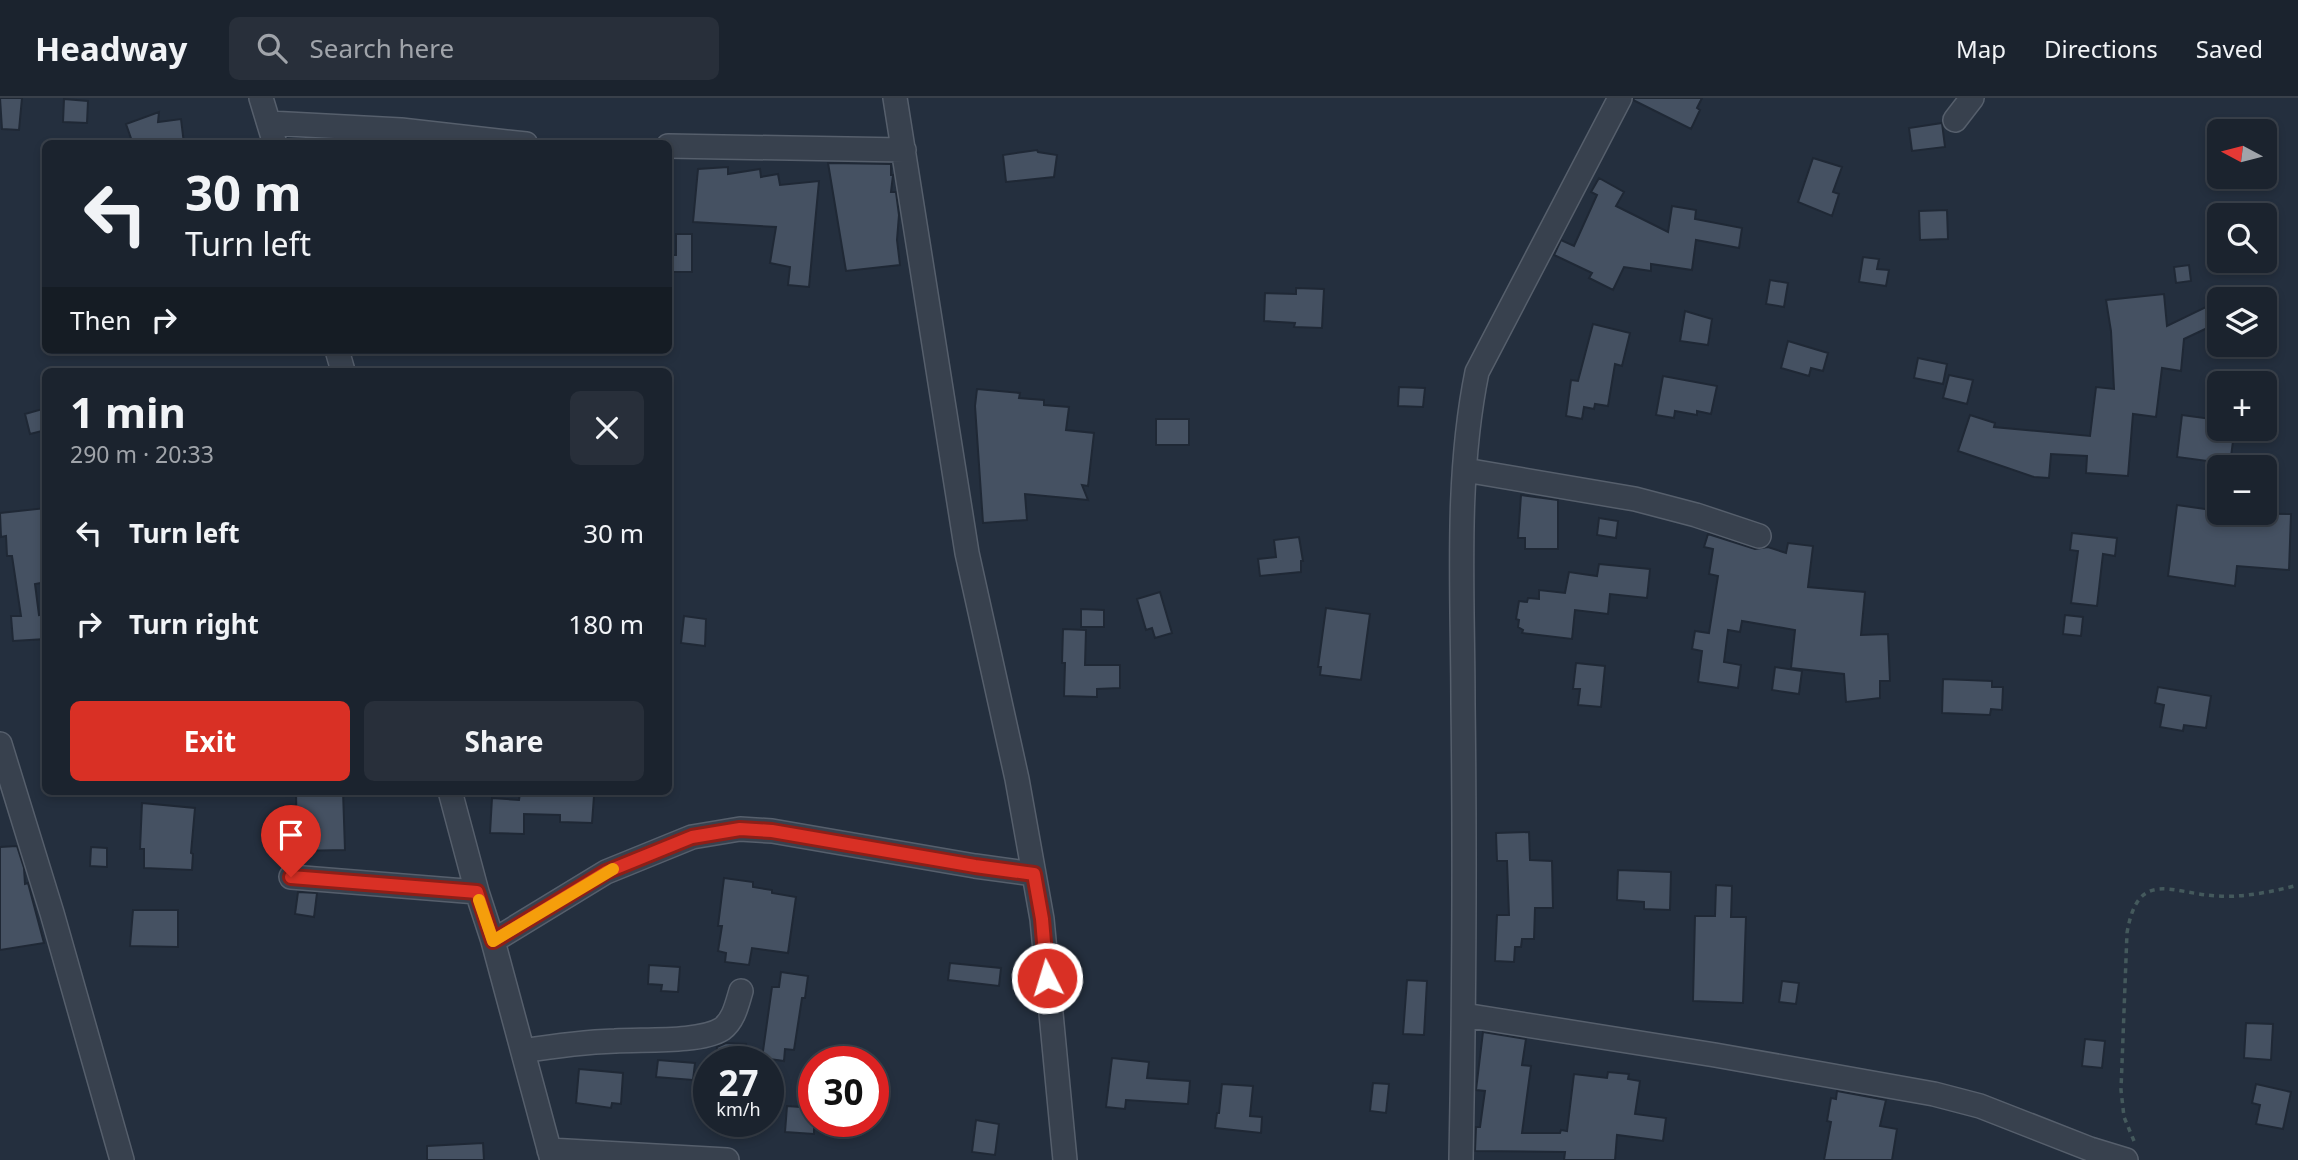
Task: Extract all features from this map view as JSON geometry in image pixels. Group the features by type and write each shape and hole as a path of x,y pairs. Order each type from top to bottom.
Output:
{"street":[{"path":"261,98 272,133 401,130 490,140"},
{"path":"895,98 967,552 1017,779 1042,919 1065,1160"},
{"path":"1461,1160 1464,1015 1462,542 1468,415 1477,372 1620,98"},
{"path":"1955,120 1972,98"},
{"path":"672,146 905,150"},
{"path":"1465,470 1635,499 1696,515 1759,536"},
{"path":"0,744 52,913 122,1160"},
{"path":"451,795 551,1155 727,1160"},
{"path":"493,941 606,872 692,837 715,831 772,831 1034,874"},
{"path":"291,877 477,892"},
{"path":"523,1051 565,1044 709,1035 723,1028 732,1018 741,991"},
{"path":"1464,1015 1716,1055 1934,1094 1980,1106 2088,1155 2132,1155"}],"path":[{"path":"2132,1155 2122,1106 2121,1061 2127,933 2129,919 2141,896 2152,889 2168,888 2218,896 2298,885"}],"building":[{"path":"0,98 22,98 19,130 2,129"},
{"path":"1702,98 1697,108 1700,110 1691,129 1633,100"},
{"path":"64,99 88,101 87,123 63,122"},
{"path":"159,112 158,122 181,119 184,140 132,140 126,124"},
{"path":"1942,123 1945,147 1912,151 1909,128"},
{"path":"1037,150 1057,155 1054,177 1006,182 1003,155"},
{"path":"1813,158 1842,167 1833,192 1839,194 1832,216 1798,202"},
{"path":"828,163 891,164 891,192 896,192 899,215 897,240 900,265 846,271"},
{"path":"728,167 728,174 760,169 761,177 778,174 780,185 819,181 809,287 788,285 790,267 770,263 776,227 693,222 698,169"},
{"path":"1599,178 1624,192 1616,206 1668,232 1672,206 1696,210 1695,219 1742,228 1739,248 1696,240 1692,270 1651,264 1651,271 1624,267 1613,290 1589,278 1592,273 1554,255 1561,240 1574,246 1597,195 1591,192"},
{"path":"1947,210 1948,239 1920,240 1919,211"},
{"path":"676,234 692,234 692,272 672,272 672,255 676,255"},
{"path":"1863,257 1879,259 1877,269 1889,270 1886,286 1859,282"},
{"path":"2189,265 2191,281 2176,283 2174,267"},
{"path":"1770,280 1788,283 1784,307 1766,304"},
{"path":"1296,288 1324,289 1322,328 1294,327 1295,323 1264,321 1265,293 1296,294"},
{"path":"2164,294 2167,326 2207,306 2207,328 2184,339 2181,371 2162,368 2156,417 2133,414 2128,476 2086,473 2087,456 2051,454 2049,478 2034,477 1958,451 1970,415 1995,423 1994,427 2090,436 2096,387 2114,389 2111,331 2106,300"},
{"path":"1685,311 1712,319 1708,345 1680,341"},
{"path":"1593,324 1630,333 1622,366 1615,364 1608,406 1595,404 1594,409 1584,407 1582,419 1566,416 1571,380 1578,381"},
{"path":"1788,341 1828,353 1823,371 1811,368 1809,376 1781,368"},
{"path":"1918,358 1947,364 1943,384 1914,378"},
{"path":"1949,375 1973,380 1967,404 1943,398"},
{"path":"1663,376 1717,386 1711,414 1697,411 1697,415 1675,411 1674,418 1656,415"},
{"path":"1399,387 1425,388 1423,407 1398,406"},
{"path":"977,389 1020,393 1019,398 1044,400 1044,405 1069,407 1066,430 1094,433 1088,486 1082,485 1088,500 1025,494 1027,520 983,523 975,406"},
{"path":"42,409 42,431 30,434 25,414"},
{"path":"2182,415 2207,418 2207,441 2233,441 2231,455 2207,455 2207,461 2177,457"},
{"path":"1156,419 1189,419 1189,445 1156,445"},
{"path":"1521,495 1558,500 1558,549 1525,549 1525,538 1518,538"},
{"path":"2177,505 2207,509 2207,525 2277,525 2277,514 2291,514 2289,570 2237,566 2235,586 2168,576"},
{"path":"42,508 42,583 35,584 39,615 42,615 42,639 13,641 11,616 21,616 12,556 7,556 6,536 1,537 0,513"},
{"path":"1599,518 1618,521 1616,538 1597,535"},
{"path":"2072,533 2117,538 2115,556 2103,554 2097,606 2071,603 2078,551 2070,550"},
{"path":"1708,534 1755,549 1768,547 1786,553 1788,543 1813,546 1808,587 1865,592 1861,635 1888,634 1890,681 1880,681 1880,698 1846,702 1844,674 1791,668 1795,630 1742,621 1740,632 1728,630 1724,662 1741,665 1738,688 1698,682 1702,651 1692,649 1695,631 1709,633 1718,576 1709,574 1713,549 1704,547"},
{"path":"1299,537 1303,561 1301,572 1260,576 1258,559 1276,557 1274,540"},
{"path":"1599,564 1650,569 1647,598 1610,594 1608,614 1575,610 1572,639 1522,633 1523,630 1518,627 1519,620 1516,619 1519,601 1539,599 1539,590 1565,593 1569,572 1597,576"},
{"path":"1160,592 1172,633 1155,638 1152,628 1146,630 1137,599"},
{"path":"1326,608 1370,614 1361,680 1320,675 1321,667 1318,667"},
{"path":"1081,609 1104,610 1104,627 1081,627"},
{"path":"2065,615 2083,617 2081,636 2063,634"},
{"path":"684,616 706,619 705,646 681,643"},
{"path":"1063,629 1086,630 1085,665 1120,665 1120,688 1097,689 1097,697 1064,696"},
{"path":"1576,663 1605,666 1601,707 1578,705 1580,689 1573,689"},
{"path":"1775,667 1802,671 1799,694 1772,690"},
{"path":"1943,679 1992,681 1992,687 2003,687 2002,710 1991,709 1990,715 1942,713"},
{"path":"2158,687 2211,696 2206,728 2184,725 2183,731 2160,727 2164,705 2155,703"},
{"path":"296,795 343,795 345,850 297,851"},
{"path":"520,795 594,796 592,823 560,822 560,815 524,814 524,834 490,833 492,798 519,800"},
{"path":"142,803 195,808 192,870 144,868 144,849 140,849"},
{"path":"1529,832 1530,860 1552,861 1553,908 1535,908 1534,939 1522,939 1521,947 1515,947 1514,962 1495,961 1497,915 1509,915 1507,861 1497,861 1496,833"},
{"path":"17,846 24,868 25,884 28,883 44,943 0,950 0,847"},
{"path":"91,847 107,848 107,867 90,866"},
{"path":"1618,870 1671,872 1670,910 1644,909 1644,902 1617,900"},
{"path":"724,878 753,882 753,887 796,897 788,953 752,948 749,965 725,962 726,953 718,951"},
{"path":"1716,885 1732,886 1731,917 1746,917 1743,1003 1693,1001 1695,916 1715,916"},
{"path":"298,892 317,893 314,917 295,914"},
{"path":"133,910 178,910 178,947 130,946"},
{"path":"950,963 1001,968 999,986 948,980"},
{"path":"649,965 680,967 678,992 661,991 662,985 648,984"},
{"path":"781,972 808,976 794,1050 785,1049 784,1061 784,1046 764,1046 772,987 779,987"},
{"path":"1407,980 1427,981 1424,1035 1403,1034"},
{"path":"1782,981 1799,983 1796,1004 1779,1002"},
{"path":"2246,1023 2273,1024 2271,1060 2244,1058"},
{"path":"1483,1032 1526,1039 1522,1065 1531,1066 1522,1133 1567,1131 1574,1074 1607,1078 1608,1072 1629,1074 1628,1079 1640,1081 1635,1114 1666,1118 1663,1141 1617,1135 1615,1160 1564,1160 1565,1152 1475,1151 1476,1127 1480,1127 1485,1091 1476,1090"},
{"path":"2085,1039 2105,1041 2102,1068 2082,1066"},
{"path":"726,1043 746,1044 746,1046 719,1046"},
{"path":"1112,1058 1149,1062 1147,1078 1190,1081 1188,1104 1126,1100 1125,1109 1106,1107"},
{"path":"658,1060 693,1063 693,1080 656,1077"},
{"path":"579,1069 623,1073 621,1104 612,1103 611,1108 576,1103"},
{"path":"1373,1083 1389,1084 1386,1113 1370,1111"},
{"path":"1222,1084 1253,1086 1250,1116 1262,1117 1261,1133 1215,1128"},
{"path":"2256,1084 2291,1092 2283,1129 2256,1124 2260,1105 2252,1103"},
{"path":"1837,1091 1886,1100 1880,1126 1897,1129 1892,1160 1824,1160 1831,1122 1827,1121 1831,1098 1836,1099"},
{"path":"787,1106 798,1107 798,1133 785,1132"},
{"path":"976,1120 999,1124 995,1155 972,1152"},
{"path":"483,1143 484,1160 427,1160 427,1146"}],"slow traffic":[{"path":"479,900 493,941 613,869"}],"route":[{"path":"291,877 477,892 493,941 606,872 692,837 715,831 740,829 772,831 826,842 1034,874 1042,919 1047,978"}]}
